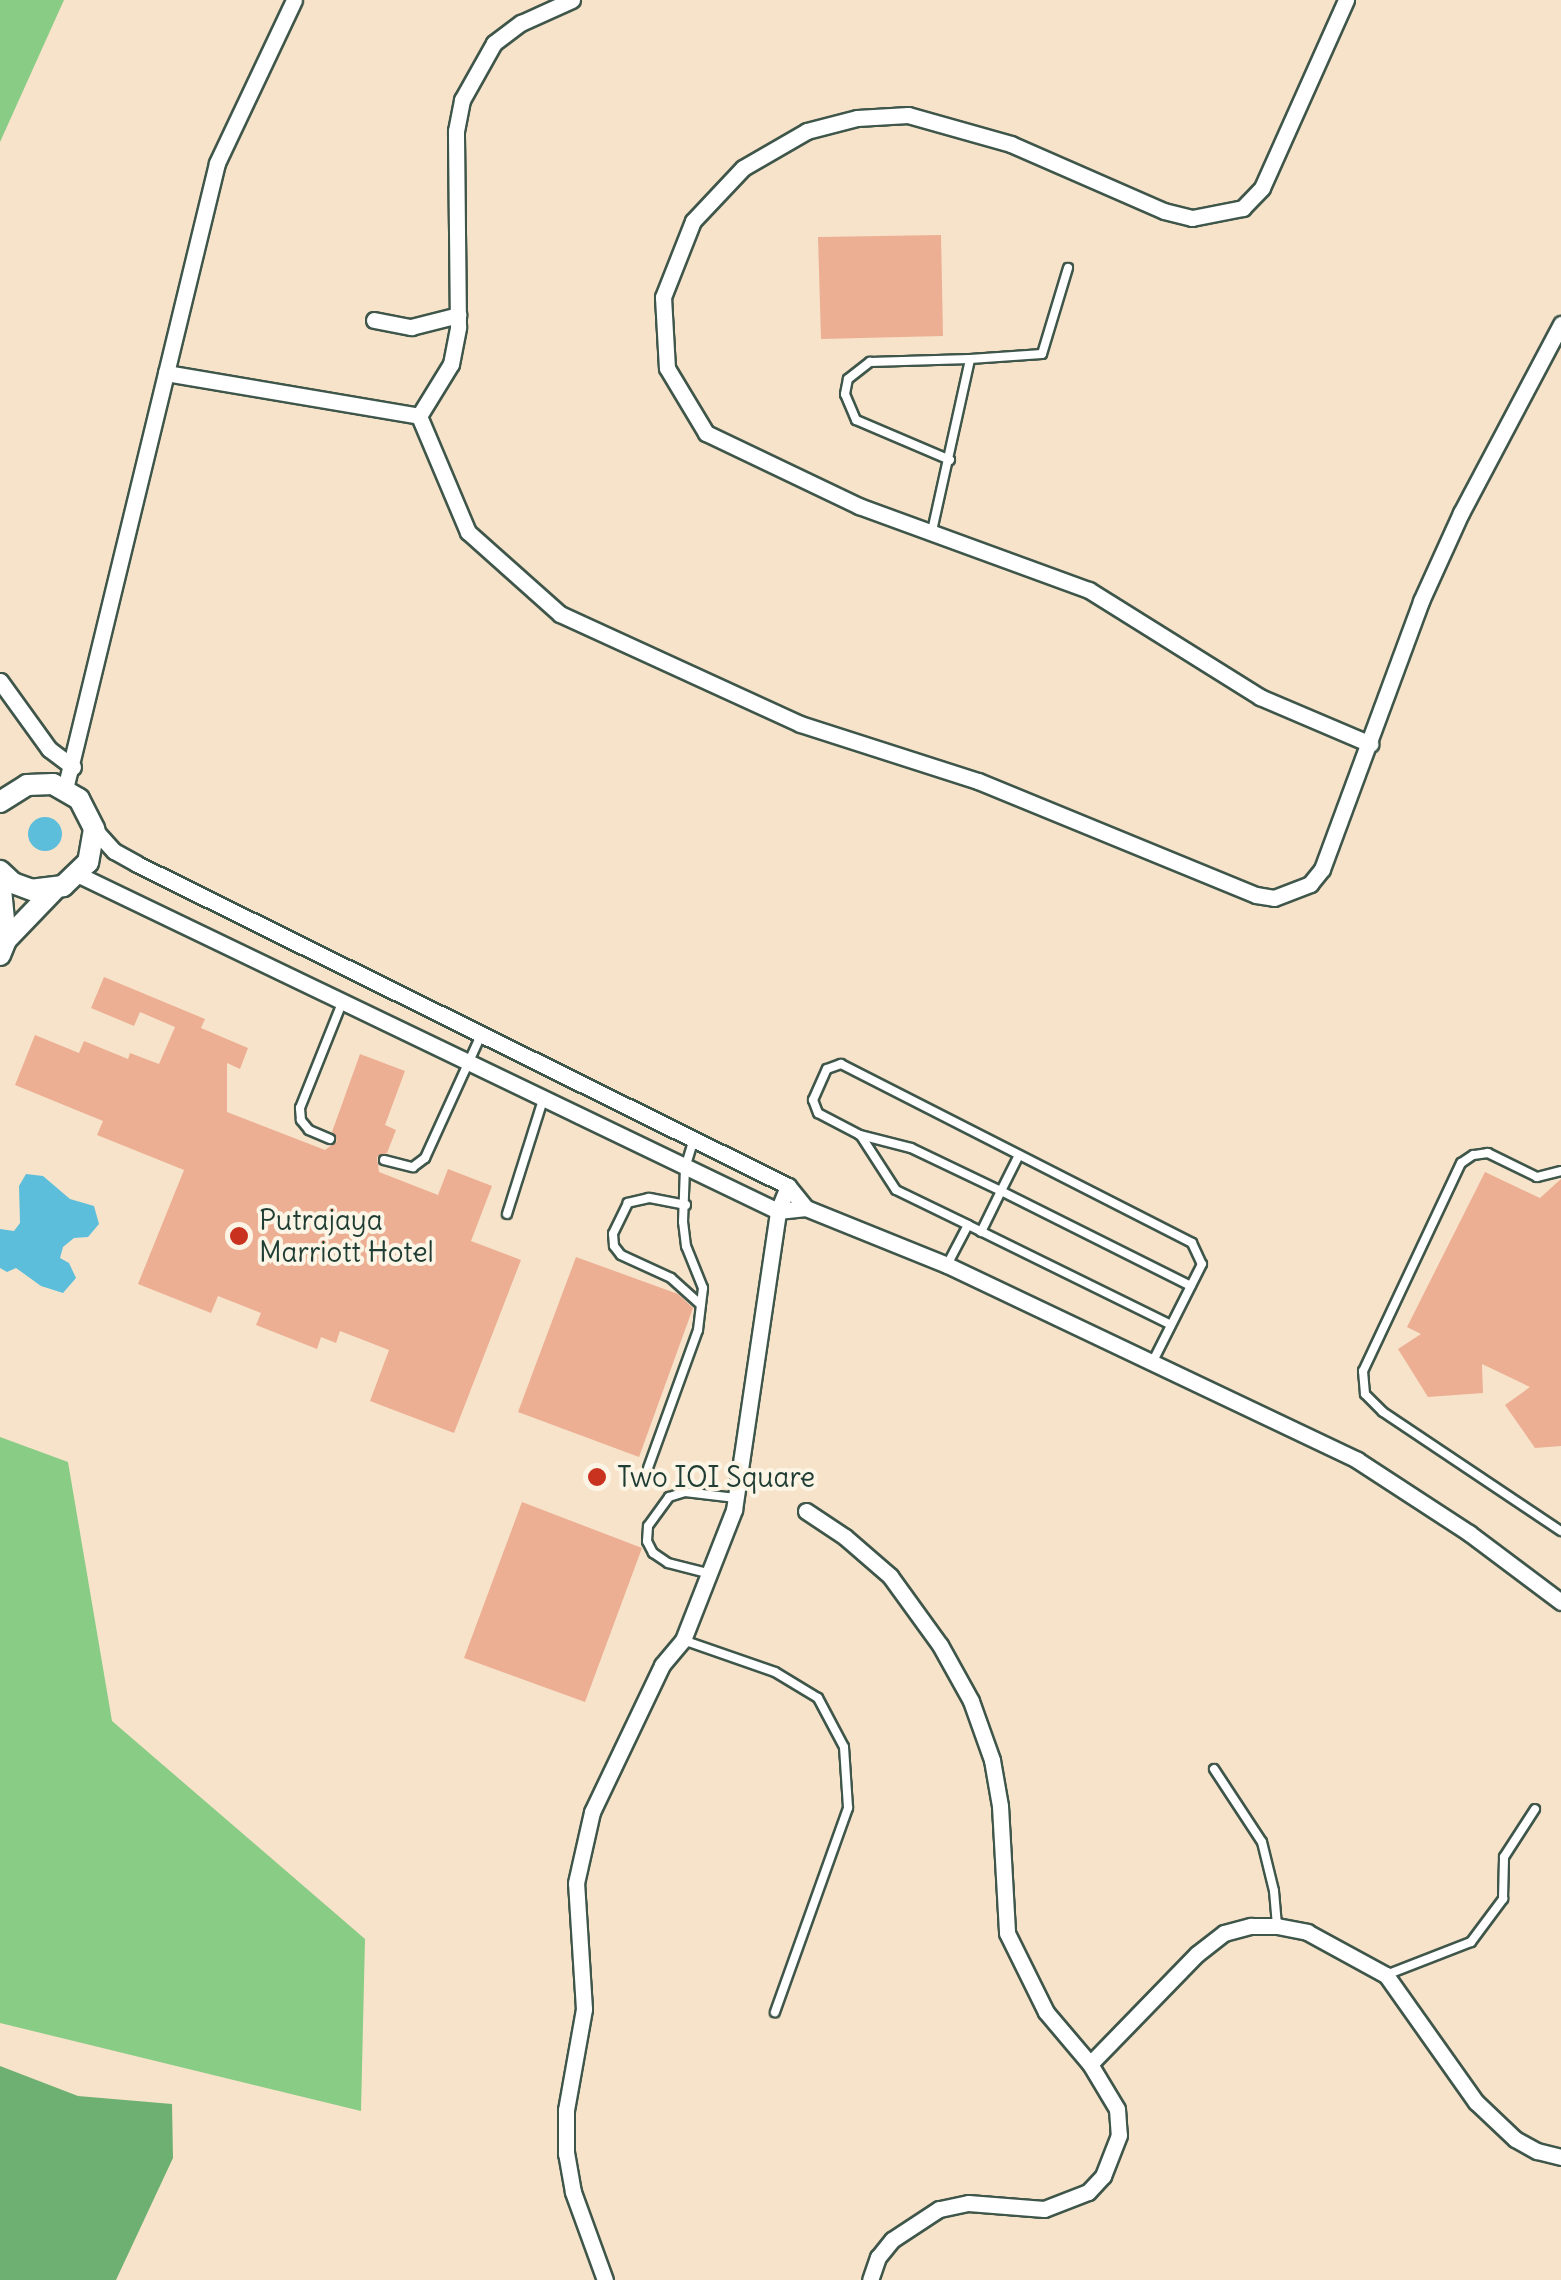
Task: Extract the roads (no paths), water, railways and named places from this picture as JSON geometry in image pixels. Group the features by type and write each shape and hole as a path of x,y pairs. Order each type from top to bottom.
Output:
{"street":[{"path":"64,789 73,766 216,162 294,0"},
{"path":"419,416 451,364 458,315 456,131 462,100 494,43 521,24 572,0"},
{"path":"1346,0 1262,188 1243,208 1192,218 1164,210 1011,144 908,114 857,118 807,131 743,168 693,221 663,297 667,368 706,433 931,536 1089,590 1260,697 1370,744"},
{"path":"374,320 411,327 458,315"},
{"path":"419,416 468,532 560,614 800,724 978,782 1256,895 1294,894 1322,870 1421,601 1453,530 1561,324"},
{"path":"166,373 419,416"},
{"path":"0,682 49,748 73,766"},
{"path":"3,947 55,889 79,875 88,862 94,830 89,813 64,789 40,783 5,793"},
{"path":"94,830 114,851 137,864 788,1186 806,1208"},
{"path":"0,871 13,883 32,890 55,889"},
{"path":"79,875 685,1168 778,1210 806,1208 947,1266 1357,1460 1470,1533 1561,1602"},
{"path":"0,879 3,947"},
{"path":"604,2280 573,2192 566,2154 566,2110 584,2009 576,1883 592,1812 662,1664 683,1640 711,1574 736,1498 778,1210 788,1186"},
{"path":"806,1511 890,1576 940,1644 972,1701 992,1760 1000,1806 1007,1933 1046,2012 1090,2064 1116,2110 1119,2134 1103,2176 1088,2192 1044,2209 968,2203 939,2209 892,2240 878,2258 870,2280"},
{"path":"1090,2064 1224,1933 1250,1926 1307,1932 1386,1975 1476,2102 1515,2139 1536,2151 1561,2156"}],"lane":[{"path":"950,460 856,420 845,394 848,378 870,362 1042,354 1068,268"},
{"path":"931,536 970,359"},
{"path":"330,1139 309,1130 300,1120 300,1108 342,1003"},
{"path":"384,1160 413,1166 425,1158 481,1035"},
{"path":"1152,1363 1171,1325 1191,1286 1202,1264 1192,1244 841,1064 833,1065 813,1107 860,1135 911,1148 1191,1286"},
{"path":"507,1214 543,1100"},
{"path":"860,1135 896,1190 1171,1325"},
{"path":"648,1468 698,1330 703,1288 686,1246 685,1168 694,1139"},
{"path":"1561,1171 1537,1177 1488,1153 1461,1164 1364,1371 1365,1394 1382,1412 1561,1531"},
{"path":"981,1232 1018,1155"},
{"path":"686,1205 639,1198 628,1204 612,1234 614,1246 622,1255 671,1278 701,1305"},
{"path":"947,1266 968,1226"},
{"path":"711,1574 668,1563 653,1552 647,1541 648,1526 669,1497 685,1492 736,1498"},
{"path":"683,1640 775,1672 818,1698 844,1747 848,1808 775,2012"},
{"path":"1214,1769 1262,1842 1274,1891 1276,1926"},
{"path":"1386,1975 1472,1942 1502,1899 1504,1857 1535,1809"}],"water":[{"path":"45,817 57,822 62,834 57,846 45,851 33,846 28,834 33,822"},
{"path":"26,1174 43,1176 70,1199 94,1206 99,1224 88,1237 74,1238 63,1247 60,1258 69,1263 76,1278 63,1293 41,1286 16,1268 7,1272 0,1268 0,1229 14,1231 20,1223 19,1186"}],"place":[{"name":"Putrajaya Marriott Hotel","path":"239,1236"},
{"name":"Two IOI Square","path":"597,1477"}]}
